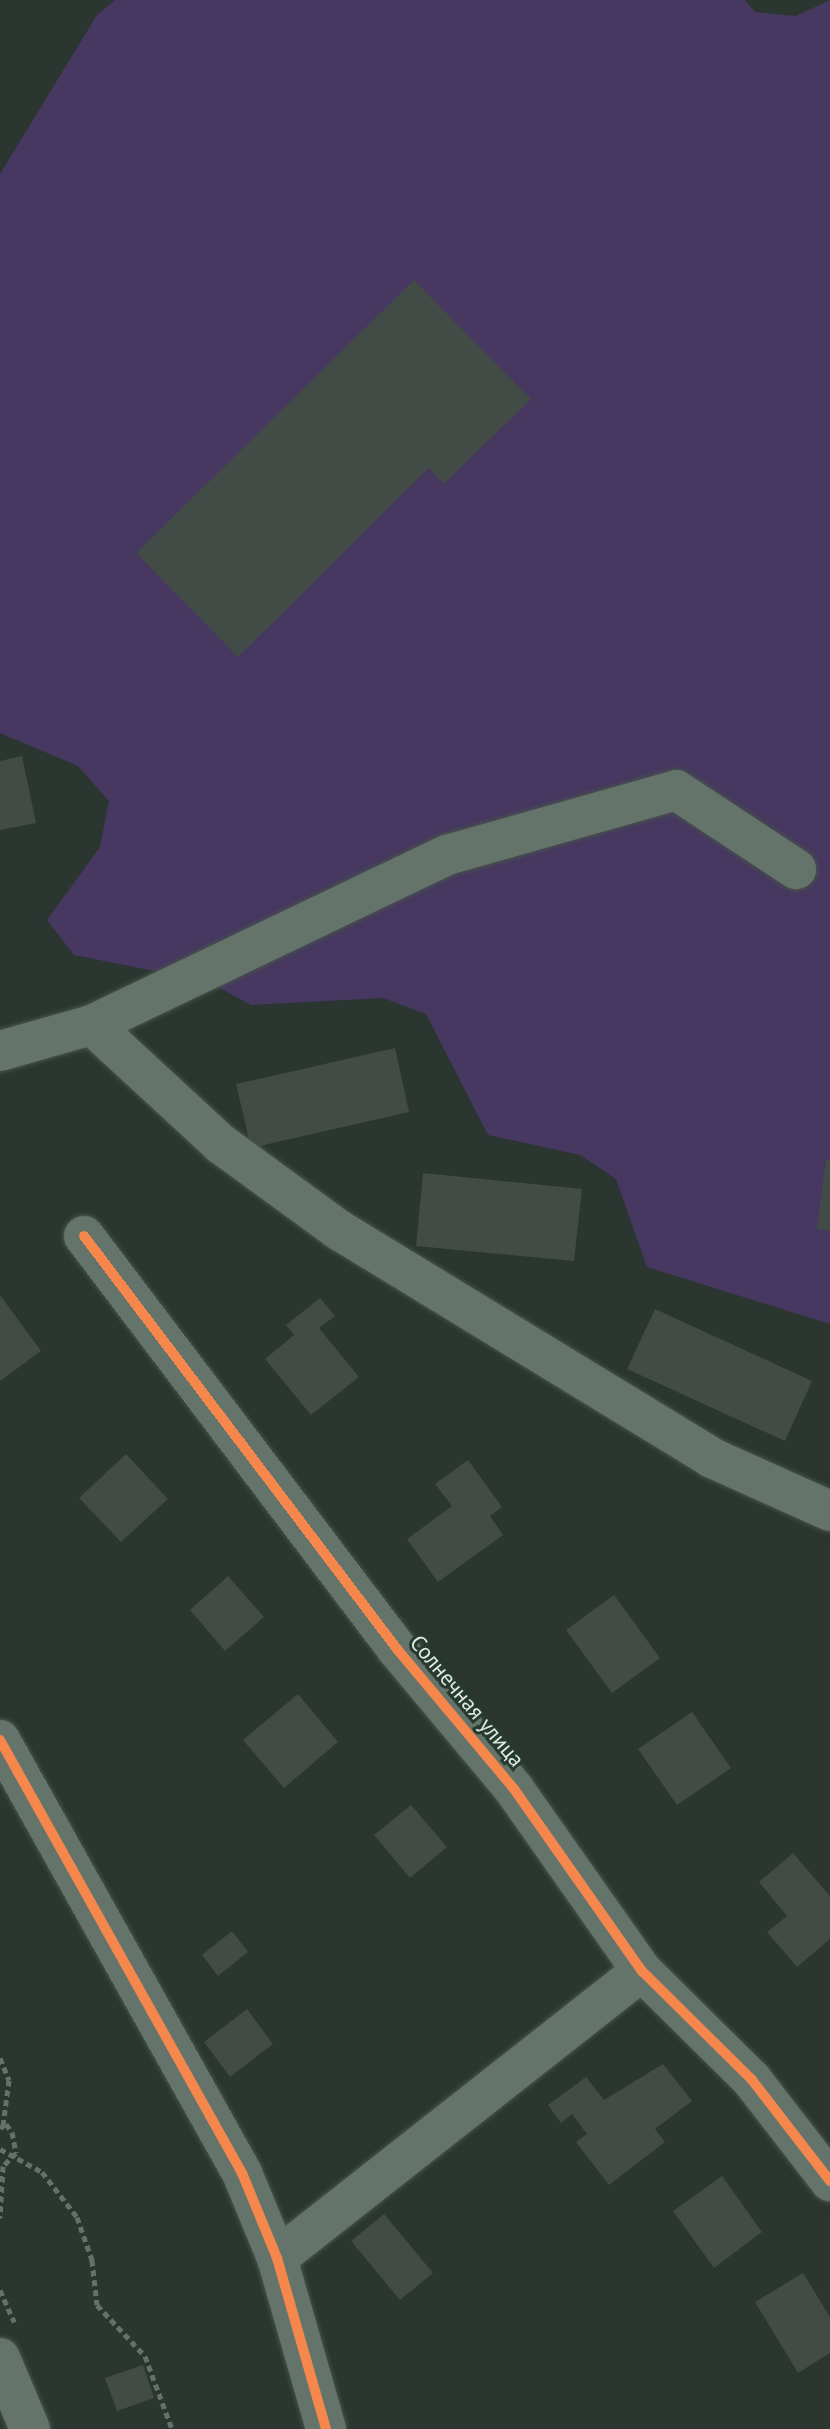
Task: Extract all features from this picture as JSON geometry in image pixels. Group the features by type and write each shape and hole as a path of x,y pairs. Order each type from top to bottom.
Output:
{"street":[{"path":"0,1051 92,1025 447,855 676,790 796,869"},
{"path":"92,1025 221,1144 339,1230 712,1458 830,1511"},
{"name":"Солнечная улица","path":"84,1236 397,1649 514,1789 642,1971 752,2080 830,2181"},
{"path":"0,1740 242,2173 277,2258 326,2429"},
{"path":"277,2258 642,1971"},
{"path":"0,2358 30,2429"}],"path":[{"path":"0,2058 9,2080 3,2126 16,2153"},
{"path":"0,2149 16,2153 42,2172 77,2217 92,2260 97,2305 145,2356 172,2429"},
{"path":"0,2218 3,2166 16,2153"}],"shaded area":[{"path":"115,0 745,0 755,12 796,16 830,0 830,1324 647,1267 616,1179 580,1155 488,1135 426,1014 383,998 251,1005 209,982 74,955 47,920 100,847 109,801 78,766 0,733 0,174 97,15"}],"building":[{"path":"414,280 531,399 444,484 429,468 238,657 136,553"},
{"path":"22,756 36,823 0,830 0,761"},
{"path":"395,1048 409,1112 251,1148 236,1084"},
{"path":"826,1160 830,1160 830,1231 817,1229"},
{"path":"423,1173 582,1189 574,1261 416,1246"},
{"path":"0,1295 41,1351 0,1381"},
{"path":"320,1298 335,1316 319,1328 359,1377 311,1415 265,1359 294,1335 286,1325"},
{"path":"655,1309 812,1381 785,1441 627,1369"},
{"path":"126,1454 168,1499 121,1542 79,1498"},
{"path":"468,1460 502,1507 490,1516 503,1535 438,1582 407,1539 452,1506 435,1484"},
{"path":"228,1576 264,1617 225,1651 190,1610"},
{"path":"614,1595 660,1658 612,1693 566,1630"},
{"path":"298,1694 338,1742 284,1788 243,1740"},
{"path":"692,1712 731,1768 677,1805 638,1749"},
{"path":"411,1805 447,1847 410,1878 374,1835"},
{"path":"793,1853 830,1896 830,1939 797,1967 767,1932 787,1916 759,1882"},
{"path":"232,1931 248,1952 218,1976 202,1955"},
{"path":"247,2009 273,2044 230,2077 204,2042"},
{"path":"663,2064 692,2101 655,2129 665,2142 609,2185 576,2142 587,2134 572,2114 561,2123 548,2105 586,2077 604,2100"},
{"path":"722,2176 762,2232 714,2268 673,2211"},
{"path":"384,2214 433,2273 400,2300 351,2241"},
{"path":"803,2273 830,2317 830,2353 798,2373 755,2302"},
{"path":"143,2365 154,2398 117,2411 105,2378"}],"cycle path":[{"path":"84,1236 397,1649 514,1789 642,1971 752,2080 830,2181"},
{"path":"0,1740 242,2173 277,2258 326,2429"}]}
